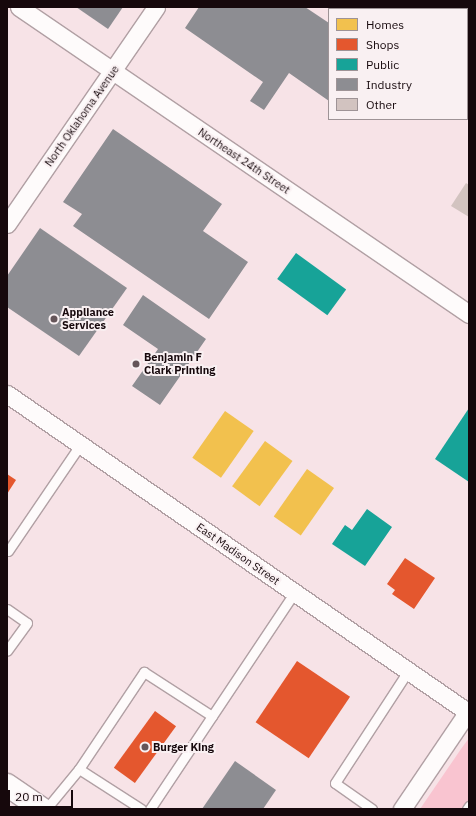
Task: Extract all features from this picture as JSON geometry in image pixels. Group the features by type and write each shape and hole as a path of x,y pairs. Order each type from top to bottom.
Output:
{"main road":[{"path":"7,785 42,809"}],"street":[{"name":"Northeast 24th Street","path":"19,7 469,314"},
{"name":"North Oklahoma Avenue","path":"7,224 113,72 156,7"},
{"name":"East Madison Street","path":"7,394 469,712"},
{"path":"402,809 469,712"}],"lane":[{"path":"8,551 80,445"},
{"path":"150,809 294,593"},
{"path":"7,609 27,623 7,651"},
{"path":"372,809 335,784 408,671"},
{"path":"46,809 80,768 144,672 212,716"},
{"path":"80,768 141,809"}],"shaded area":[{"path":"469,738 469,809 420,809 461,749"}],"building: Homes":[{"path":"225,411 254,431 221,478 192,458"},
{"path":"265,441 293,461 260,506 232,486"},
{"path":"307,469 334,488 301,535 274,517"}],"building: Shops":[{"path":"7,474 16,480 7,494"},
{"path":"405,558 435,578 414,609 392,594 395,590 387,584"},
{"path":"297,661 350,697 309,758 256,722"},
{"name":"Burger King","path":"155,711 176,726 135,783 114,768"}],"building: Public":[{"path":"296,253 346,289 327,315 277,279"},
{"path":"469,408 469,482 435,459"},
{"path":"367,509 392,527 365,566 332,544 345,525 352,530"}],"building: Industry":[{"path":"76,7 123,7 108,29"},
{"path":"199,7 305,7 328,22 328,100 289,73 264,110 250,101 263,82 185,28"},
{"path":"113,129 222,204 203,231 248,262 209,319 73,226 82,214 63,202"},
{"name":"Appliance Services","path":"40,228 127,288 79,356 7,307 7,276"},
{"path":"143,295 206,339 160,405 132,386 158,349 123,325"},
{"path":"235,761 276,790 263,809 202,809"}],"building: Other":[{"path":"466,183 469,185 469,217 451,206"}],"place":[{"name":"Appliance Services","path":"54,319"},
{"name":"Benjamin F Clark Printing","path":"136,364"},
{"name":"Burger King","path":"145,747"}]}
